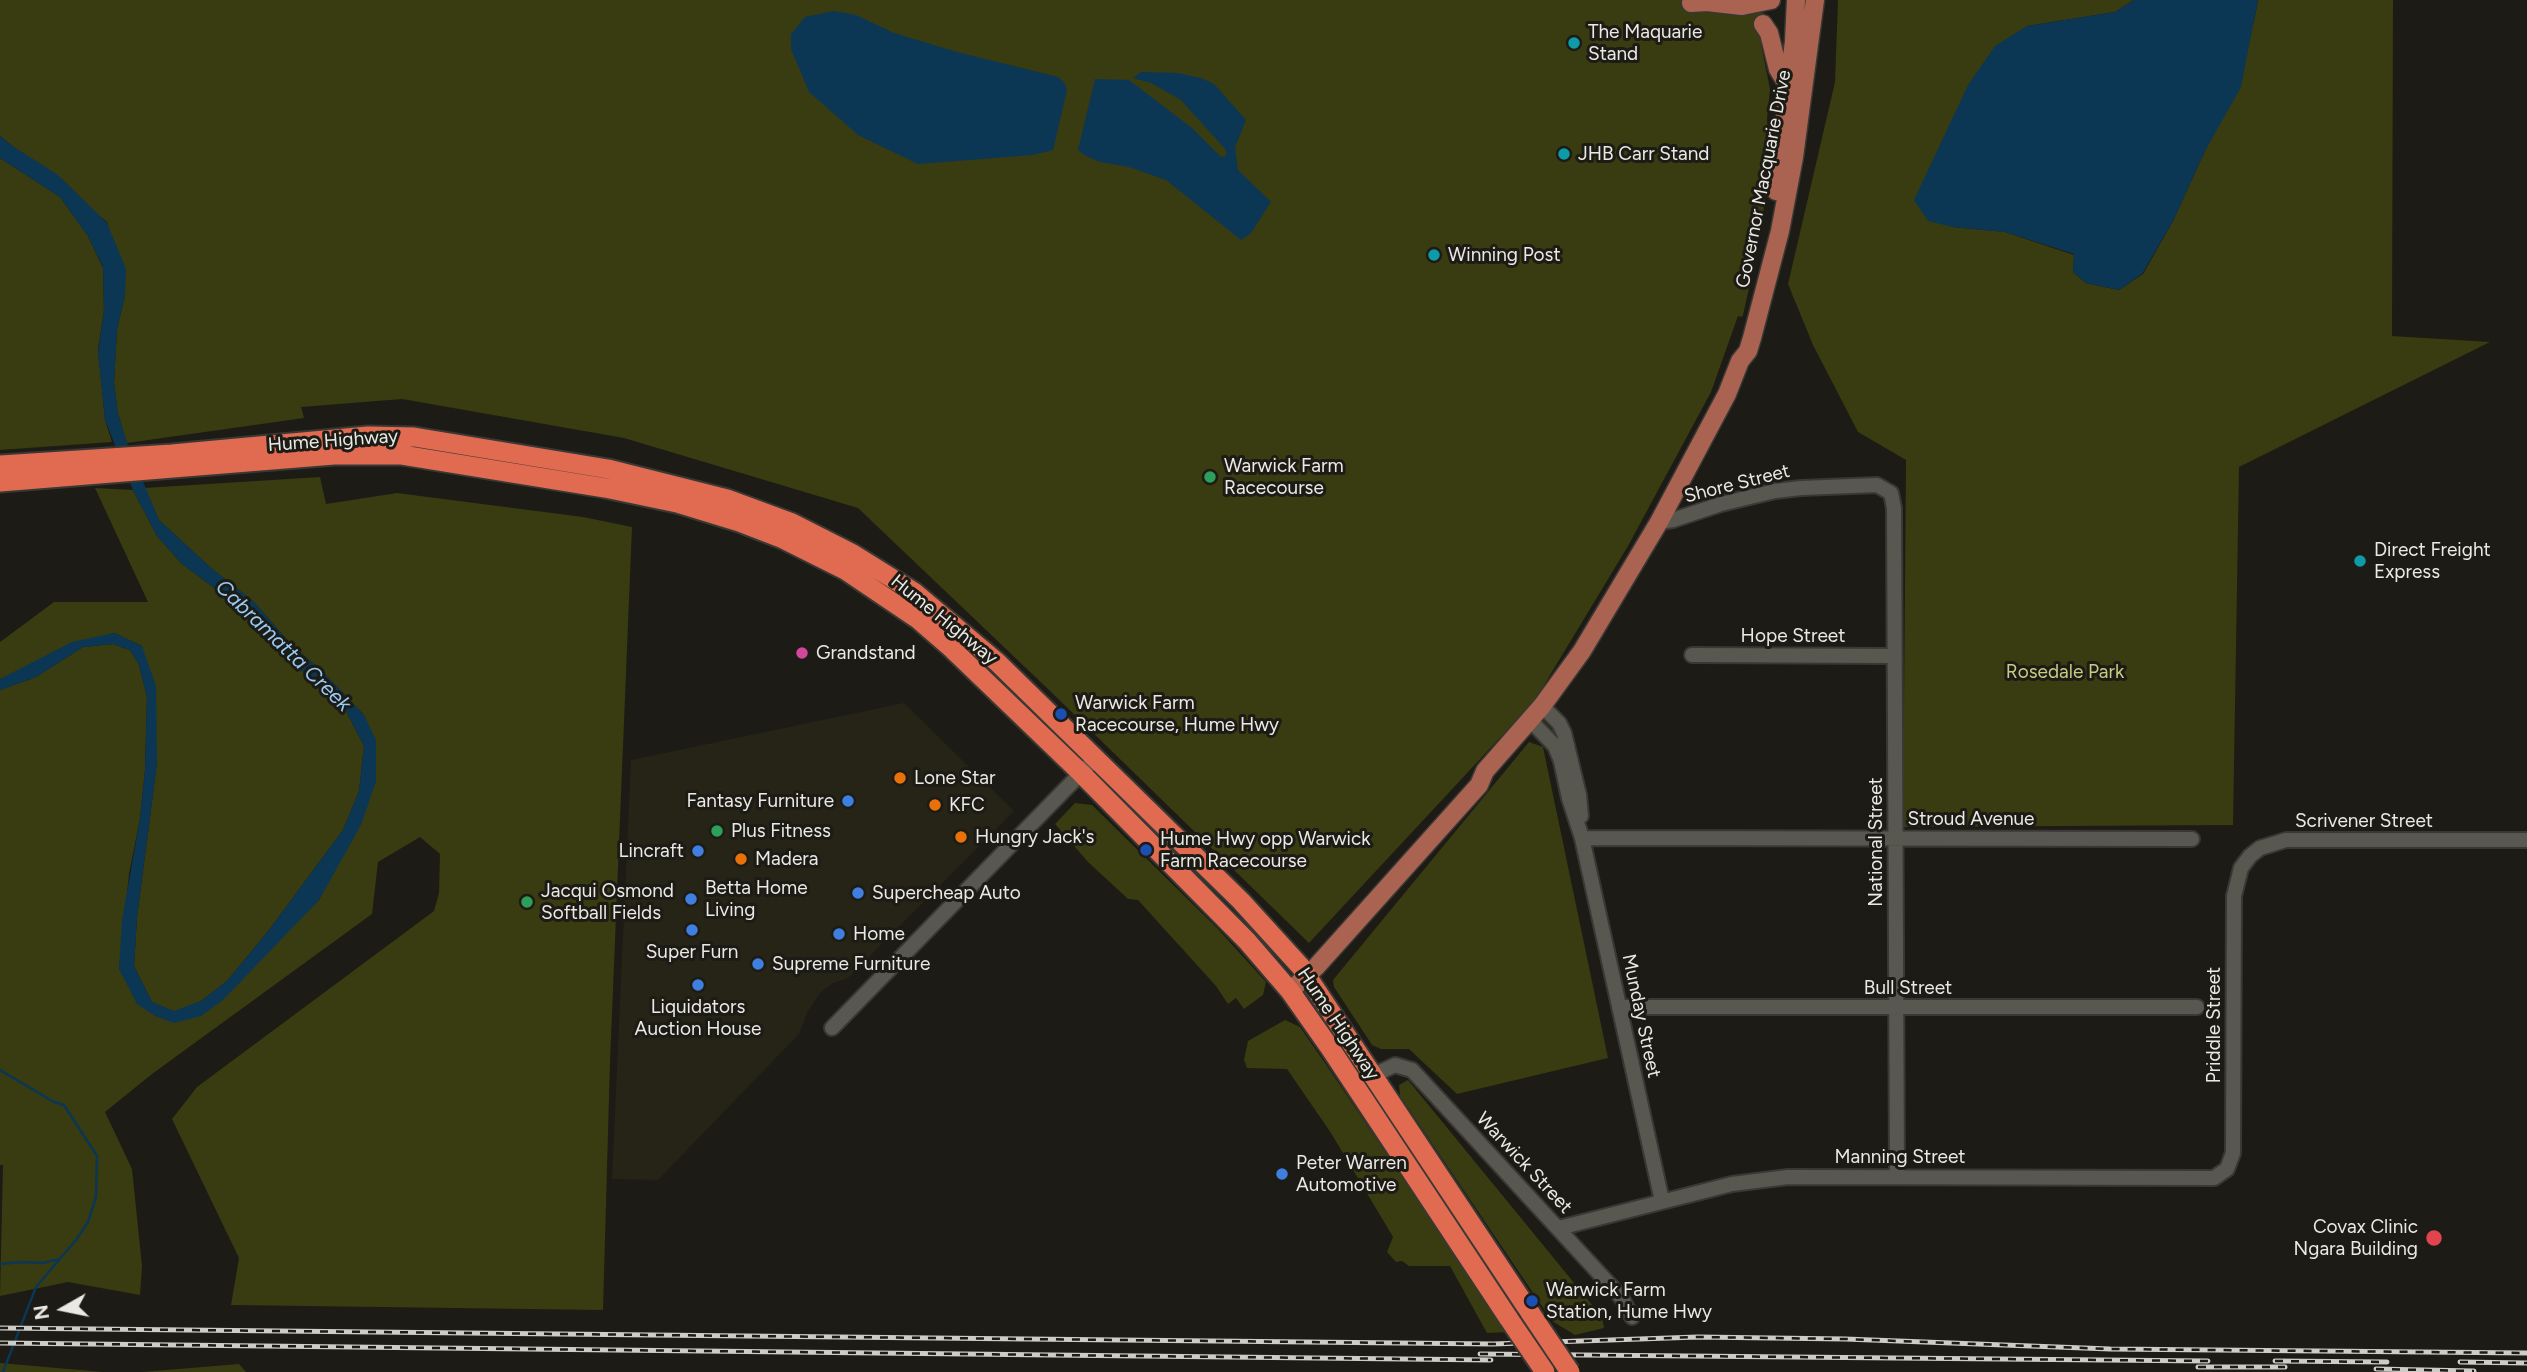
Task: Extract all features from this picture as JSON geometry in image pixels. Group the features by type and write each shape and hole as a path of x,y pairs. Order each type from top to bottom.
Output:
{"highway":[{"name":"Hume Highway","path":"0,482 92,467 173,460 402,455 606,479 669,483 740,503 792,523 890,575 968,636 1241,901 1308,975 1372,1076 1570,1372"},
{"name":"Hume Highway","path":"0,466 92,467"},
{"name":"Hume Highway","path":"606,479 783,539 845,570 919,620 950,646 1081,773 1247,941 1290,990 1545,1372"}],"main road":[{"path":"1691,3 1742,6 1772,0"},
{"name":"Governor Macquarie Drive","path":"1290,990 1308,975 1440,831 1479,785 1485,771 1540,717 1659,522 1727,394 1740,361 1767,253 1789,87 1796,0"},
{"name":"Governor Macquarie Drive","path":"1740,361 1748,351 1780,231 1794,157 1815,0"},
{"path":"1763,24 1769,33 1778,69 1789,87"}],"street":[{"name":"Shore Street","path":"1659,522 1775,491 1847,485 1877,485 1892,493 1894,508"},
{"name":"National Street","path":"1894,508 1897,1176"},
{"name":"Hope Street","path":"1692,655 1894,656"},
{"name":"Munday Street","path":"1540,717 1559,723 1567,744 1579,795 1582,838 1662,1201"},
{"path":"832,1028 1095,758"},
{"name":"Stroud Avenue","path":"1582,838 2192,839"},
{"name":"Scrivener Street","path":"2234,896 2241,868 2250,856 2260,848 2286,840 2527,840"},
{"name":"Priddle Street","path":"2233,1153 2234,896"},
{"name":"Bull Street","path":"1619,1007 2197,1007"},
{"name":"Warwick Street","path":"1372,1076 1395,1065 1412,1070 1621,1297 1632,1317"},
{"name":"Manning Street","path":"1559,1228 1758,1179 1814,1176 2206,1178 2220,1175 2227,1169 2233,1153"}],"shaded area":[{"path":"904,703 1014,811 848,978 833,983 821,992 808,1011 799,1034 658,1180 612,1179 631,760"}],"green space":[{"name":"Warwick Farm Racecourse","path":"0,0 1765,0 1760,35 1765,41 1761,44 1770,89 1767,119 1770,156 1762,224 1750,264 1754,266 1743,315 1738,316 1711,392 1628,546 1535,700 1309,943 858,508 624,438 402,399 301,407 304,418 127,443 118,414 114,383 117,330 125,295 107,222 0,136"},
{"name":"Rosedale Park","path":"1838,0 2134,0 2115,12 2027,26 1953,227 2005,232 2074,255 2073,272 2086,283 2119,290 2143,274 2173,221 2205,151 2254,21 2258,0 2393,0 2392,336 2490,342 2239,467 2233,825 1903,827 1906,460 1858,432 1813,345 1788,284 1835,82"},
{"path":"0,158 60,197 88,236 103,268 104,310 98,350 105,420 112,442 0,450"},
{"name":"Jacqui Osmond Softball Fields","path":"320,477 326,504 397,493 583,517 632,527 610,1062 603,1310 231,1305 239,1258 172,1119 197,1087 434,911 439,893 440,854 420,837 378,862 372,914 152,1074 105,1112 132,1169 142,1266 140,1295 68,1282 0,1296 3,1165 0,1165 0,690 36,677 83,647 113,644 130,650 139,665 147,697 145,770 140,819 129,874 119,969 155,1016 201,1016 319,900 376,781 364,715 326,675 290,643 254,602 211,568 159,520 144,488"},
{"path":"95,488 133,490 157,536 182,564 237,605 309,678 346,711 364,746 359,791 343,830 269,930 227,981 201,1001 175,1012 152,1002 134,966 137,917 157,763 142,646 114,633 0,679 0,642 54,602 148,602"},
{"path":"1529,742 1543,747 1608,1058 1457,1094 1409,1049 1381,1049 1372,1045 1334,987 1333,980"},
{"path":"1075,803 1092,805 1217,928 1266,982 1263,995 1244,1009 1236,998 1228,1004 1216,986 1138,900 1128,899 1088,862 1055,824"},
{"path":"1285,1020 1300,1027 1507,1332 1487,1333 1450,1266 1409,1266 1402,1261 1396,1262 1387,1252 1393,1237 1331,1133 1287,1069 1247,1068 1244,1060 1248,1041"},
{"path":"1408,1080 1602,1317 1604,1328 1575,1335 1552,1321 1400,1096 1399,1085"},
{"path":"0,1363 103,1372 0,1372"},
{"path":"239,1364 246,1372 142,1372"}],"water":[{"path":"2134,0 2258,0 2241,87 2205,151 2173,221 2142,274 2119,290 2086,283 2073,272 2074,254 2005,232 1953,227 1928,221 1914,200 1968,85 1995,46 2027,26 2115,12"},
{"path":"834,11 856,15 894,33 957,52 1058,77 1067,90 1053,150 1033,155 918,164 858,135 809,92 791,49 791,34 805,17"},
{"path":"1141,72 1177,73 1201,78 1214,84 1246,120 1235,147 1238,170 1271,202 1251,233 1241,240 1166,180 1129,167 1100,162 1078,150 1095,79 1129,80 1192,128 1221,157 1226,156 1226,150 1181,100 1151,83 1133,78"},
{"path":"0,136 58,175 107,223 126,269 125,295 117,330 114,383 118,414 159,520 211,568 254,602 290,643 326,675 364,715 376,740 376,781 361,825 319,900 223,1000 201,1016 174,1023 155,1016 137,1004 119,969 122,920 140,819 145,770 147,697 139,665 130,650 113,644 83,647 36,677 0,690 0,679 72,642 114,633 142,646 156,686 157,763 137,917 134,966 152,1002 174,1011 201,1001 227,981 269,930 343,830 359,791 364,746 346,711 309,678 237,605 182,564 157,536 133,490 105,420 98,353 104,310 103,267 88,236 60,197 0,158"}],"waterway":[{"name":"Cabramatta Creek","path":"0,1070 54,1102 64,1105 97,1156 96,1197 88,1222 36,1287 3,1372"},
{"path":"0,1264 43,1263 59,1259"}],"railway":[{"path":"0,1328 1493,1344 1698,1337 1845,1339 2110,1349 2527,1353"},
{"path":"0,1343 1491,1360"},
{"path":"1480,1354 2208,1361"},
{"path":"2275,1361 2387,1362"},
{"path":"2460,1362 2527,1363"},
{"path":"2198,1367 2285,1367"},
{"path":"2376,1369 2474,1371"}],"place":[{"name":"The Maquarie Stand","path":"1574,43"},
{"name":"JHB Carr Stand","path":"1564,154"},
{"name":"Winning Post","path":"1434,255"},
{"name":"Warwick Farm Racecourse","path":"1210,477"},
{"name":"Direct Freight Express","path":"2360,561"},
{"name":"Grandstand","path":"802,653"},
{"name":"Warwick Farm Racecourse, Hume Hwy","path":"1061,714"},
{"name":"Lone Star","path":"900,778"},
{"name":"Fantasy Furniture","path":"848,801"},
{"name":"KFC","path":"935,805"},
{"name":"Plus Fitness","path":"717,831"},
{"name":"Hungry Jack's","path":"961,837"},
{"name":"Hume Hwy opp Warwick Farm Racecourse","path":"1146,850"},
{"name":"Lincraft","path":"698,851"},
{"name":"Madera","path":"741,859"},
{"name":"Supercheap Auto","path":"858,893"},
{"name":"Betta Home Living","path":"691,899"},
{"name":"Jacqui Osmond Softball Fields","path":"527,902"},
{"name":"Super Furn","path":"692,930"},
{"name":"Home","path":"839,934"},
{"name":"Supreme Furniture","path":"758,964"},
{"name":"Liquidators Auction House","path":"698,985"},
{"name":"Peter Warren Automotive","path":"1282,1174"},
{"name":"Covax Clinic Ngara Building","path":"2434,1238"},
{"name":"Warwick Farm Station, Hume Hwy","path":"1532,1301"}]}
